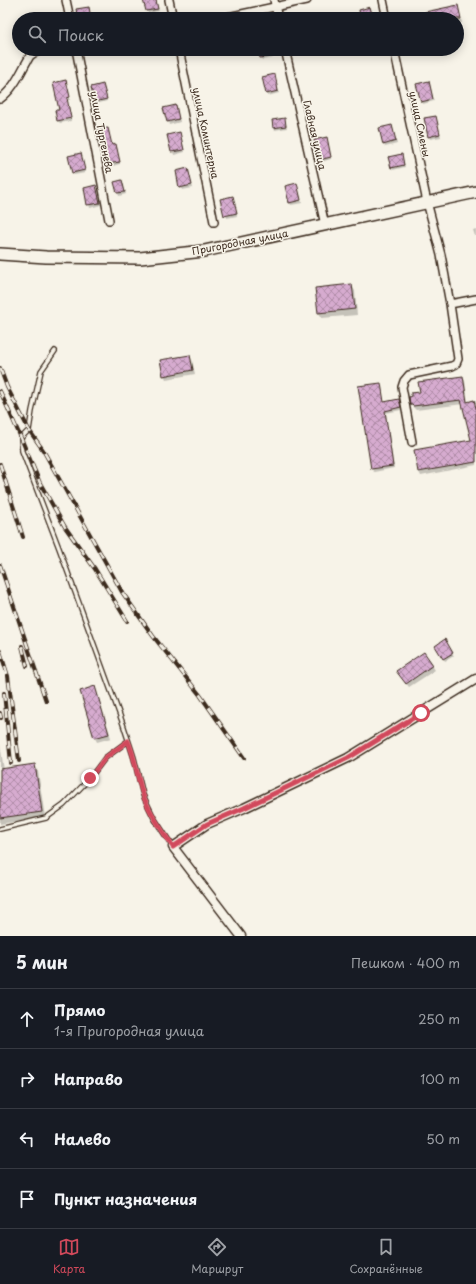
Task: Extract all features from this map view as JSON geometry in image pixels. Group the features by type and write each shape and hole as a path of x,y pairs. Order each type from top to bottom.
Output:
{"highway":[{"name":"Пригородная улица","path":"0,254 46,257 140,258 204,251 476,192"}],"street":[{"path":"66,0 69,12"},
{"path":"169,0 172,12"},
{"path":"242,12 274,3 307,0"},
{"path":"383,0 386,12"},
{"path":"0,99 11,89 30,56"},
{"name":"улица Тургенева","path":"77,56 109,220"},
{"name":"улица Коминтерна","path":"180,56 214,222"},
{"name":"Главная улица","path":"287,56 325,225"},
{"name":"улица Смены","path":"396,56 427,202 441,255 458,359 456,364 452,366 409,376 404,381 402,387 412,442"},
{"path":"450,304 476,299"},
{"path":"241,936 173,847 207,824 348,758 476,679"}],"lane":[{"path":"56,351 41,371 29,430 21,438 22,451 121,716 134,758 143,795 154,818 173,847"},
{"path":"0,829 46,818 64,805 90,778 105,758 128,741"}],"building":[{"path":"143,0 156,0 158,9 146,11"},
{"path":"458,5 460,12 425,12"},
{"path":"89,7 90,12 77,12 76,9"},
{"path":"370,7 371,12 359,12 359,10"},
{"path":"260,56 272,56 260,58"},
{"path":"275,74 278,91 266,94 262,77"},
{"path":"66,80 70,97 67,98 71,118 57,121 55,110 59,110 53,83"},
{"path":"429,81 433,99 421,102 416,84"},
{"path":"103,84 107,99 94,102 91,87"},
{"path":"176,105 179,119 167,122 163,108"},
{"path":"436,116 440,134 428,137 424,118"},
{"path":"285,118 286,126 273,128 272,120"},
{"path":"392,125 396,141 383,145 379,128"},
{"path":"108,128 112,145 116,144 120,162 107,164 101,139 99,140 97,130"},
{"path":"180,132 184,150 171,152 167,135"},
{"path":"327,137 331,157 319,160 314,140"},
{"path":"81,153 85,170 72,173 68,156"},
{"path":"402,154 404,165 391,168 388,157"},
{"path":"188,168 192,185 179,188 176,171"},
{"path":"122,180 125,192 117,193 114,182"},
{"path":"297,183 301,200 289,203 285,186"},
{"path":"96,185 100,203 87,205 84,188"},
{"path":"233,196 237,213 224,216 220,199"},
{"path":"352,284 355,309 318,313 315,288"},
{"path":"190,355 193,370 163,376 160,360"},
{"path":"463,376 467,402 474,400 476,408 476,462 418,472 414,450 471,440 461,400 413,406 410,405 409,397 411,396 411,393 420,392 418,382"},
{"path":"381,383 384,402 399,399 401,407 385,411 393,466 371,469 358,386"},
{"path":"445,639 453,653 443,659 435,646"},
{"path":"424,652 433,665 406,684 396,671"},
{"path":"95,686 109,734 94,738 80,691"},
{"path":"35,764 42,812 0,818 0,769"}],"railway":[{"path":"0,368 7,387 29,430 43,450 122,592 153,636 200,695 244,758"},
{"path":"0,391 40,483 65,527 95,569 127,621"},
{"path":"0,464 23,537"},
{"path":"0,565 46,701"},
{"path":"22,646 27,666"},
{"path":"0,651 8,676 19,761"},
{"path":"4,693 11,763"},
{"path":"0,713 1,718"}],"route":[{"path":"90,778 105,758 128,741 131,746 143,795 154,818 173,847 207,824 348,758 421,713"}]}
